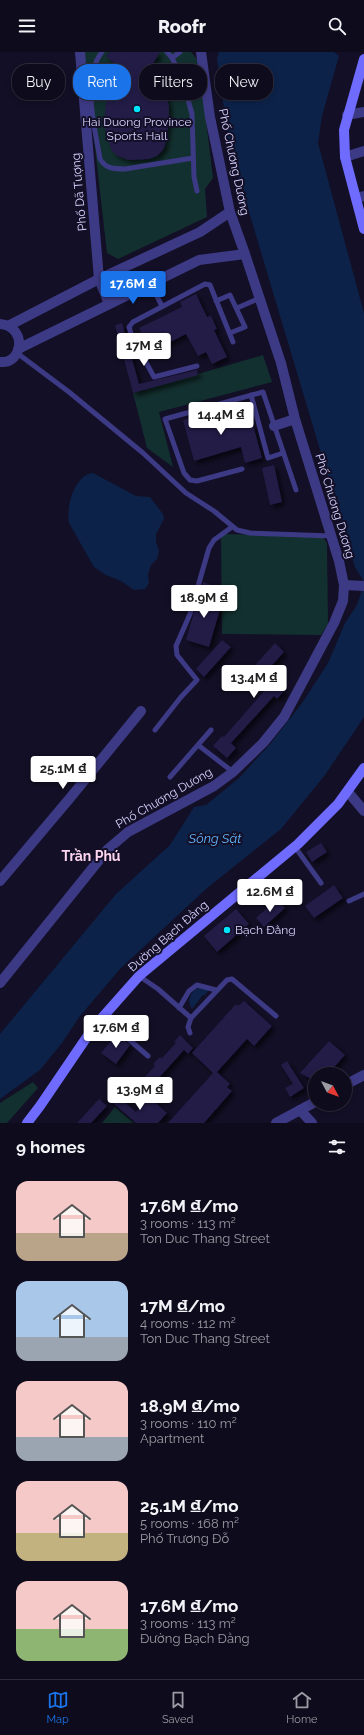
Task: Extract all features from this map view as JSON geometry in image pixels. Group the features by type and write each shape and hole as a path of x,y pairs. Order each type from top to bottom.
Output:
{"main road":[{"path":"364,59 344,130 346,157 360,197 364,229"},
{"name":"Đường Bạch Đằng","path":"27,1123 93,1028 139,976 295,847 338,804 364,768"},
{"name":"Đường Bạch Đằng","path":"32,1123 40,1106"}],"street":[{"name":"Phố Dã Tượng","path":"80,52 100,279 109,304"},
{"name":"Phố Chương Dương","path":"0,983 108,849 118,839 158,815 214,786 233,772 263,743 284,717 334,623 343,601 354,586 332,536 295,419 282,364 230,212 210,117 201,52"},
{"path":"347,115 364,112"},
{"path":"346,157 364,151"},
{"path":"4,325 200,232 230,212"},
{"path":"0,362 11,359 18,351 199,260 245,254"},
{"path":"4,325 13,329 18,336 20,344 18,351"},
{"path":"274,426 295,419"},
{"path":"0,881 141,711"},
{"path":"348,792 364,811"},
{"path":"352,1081 364,1075"},
{"path":"276,1123 308,1106"},
{"path":"300,1110 312,1123"}],"lane":[{"path":"102,52 96,64 91,81 92,102 100,159 103,164 115,169 125,169 193,158"},
{"path":"167,52 172,58 182,78 192,114 194,177 197,191"},
{"path":"172,58 180,52"},
{"path":"150,284 162,306"},
{"path":"197,366 154,377 132,337 129,327 133,322 205,284 210,285 233,342"},
{"path":"216,301 230,295 246,327 230,333"},
{"path":"237,308 260,298"},
{"path":"18,351 143,453 186,493 214,511 237,530 250,533 332,536"},
{"path":"242,469 197,481 190,480 184,473 166,420 263,392 296,490"},
{"path":"251,395 268,458 283,453"},
{"path":"155,730 181,696 198,680 177,655 176,646 190,614 208,548 214,540 232,527"},
{"path":"170,777 211,730"},
{"path":"198,744 233,772"},
{"path":"295,847 321,883"},
{"path":"349,901 364,894"},
{"path":"139,976 158,989 191,1018"},
{"path":"190,1034 188,1027 191,1018 227,980 232,979 276,1016"},
{"path":"179,1008 189,991 197,984 216,990"},
{"path":"104,1017 148,1056"}],"green space":[{"path":"84,52 191,52 199,62 199,64 139,64 139,100 204,100 213,178 205,189 207,217 118,259 107,253 89,100 131,100 131,64 85,64"},
{"path":"263,355 272,382 159,412 173,467 147,448 133,393"},
{"path":"221,534 322,536 327,543 328,624 321,635 222,634"},
{"path":"33,1082 38,1088 7,1123 0,1123 0,1103"},
{"path":"115,1107 134,1123 102,1123"}],"water":[{"path":"219,52 334,52 339,56 322,116 318,143 364,313 364,582 355,567 229,145 223,100 273,100 273,64 218,64 217,58"},
{"path":"93,473 136,496 150,497 163,514 164,519 156,534 156,542 159,551 157,559 151,565 148,574 149,583 145,589 134,590 121,581 106,575 94,567 69,523 68,516 70,501 76,485 86,475"},
{"name":"Sông Sặt","path":"364,583 364,717 325,775 281,829 206,889 120,969 80,1016 62,1043 40,1070 0,1099 0,1034 116,894 170,845 194,807 206,805 239,778 270,744 302,703 328,663 345,623 357,605"},
{"path":"200,988 209,990 192,1009 189,1001 190,996 196,989"}],"building":[{"name":"Hai Duong Province Sports Hall","path":"110,52 160,52 153,64 139,64 139,100 167,100 169,106 169,120 165,145 163,150 157,156 149,159 128,160 116,155 111,149 104,125 106,100 131,100 131,64 115,64 106,56"},
{"path":"196,294 207,317 211,316 217,329 214,330 227,357 212,364 206,352 198,356 186,334 151,352 149,347 147,349 139,333 141,332 139,328 182,307 180,302"},
{"path":"122,323 139,384 197,370 198,375 133,393 115,325"},
{"path":"228,408 232,424 247,420 249,426 253,425 262,458 245,463 241,447 194,461 183,420"},
{"path":"274,465 282,502 270,505 262,468"},
{"path":"203,582 211,585 206,602 221,606 209,647 186,640"},
{"path":"222,640 231,647 204,677 196,669"},
{"path":"275,643 284,652 265,673 284,691 277,699 274,696 231,743 236,748 227,758 213,746 222,736 224,737 266,689 267,687 258,679 255,681 247,674"},
{"path":"321,843 327,852 312,862 306,852"},
{"path":"334,885 343,898 314,918 305,906"},
{"path":"277,899 285,908 264,927 256,918"},
{"name":"Bạch Đằng","path":"236,909 249,924 217,952 204,936"},
{"path":"244,1001 272,1026 254,1046 247,1039 217,1072 230,1084 227,1087 232,1091 204,1123 168,1123 213,1073 192,1053 236,1004 238,1006"},
{"path":"117,1034 130,1045 116,1064 101,1053"},
{"path":"180,1035 193,1048 188,1054 184,1050 149,1089 151,1090 146,1095 134,1084 139,1079 141,1081 155,1066 153,1064 160,1057 162,1058 176,1043 174,1042"},
{"path":"329,1041 345,1055 334,1067 308,1067 308,1077 300,1073"},
{"path":"287,1061 304,1088 290,1097 285,1088 293,1084 281,1065"},
{"path":"112,1092 136,1112 149,1097 167,1113 158,1123 136,1123 107,1098"},
{"path":"99,1099 107,1106 91,1123 77,1123"}],"place":[{"name":"Hai Duong Province Sports Hall","path":"137,109"},
{"name":"Bạch Đằng","path":"227,930"}],"district":[{"name":"Trần Phú","path":"91,856"}]}
